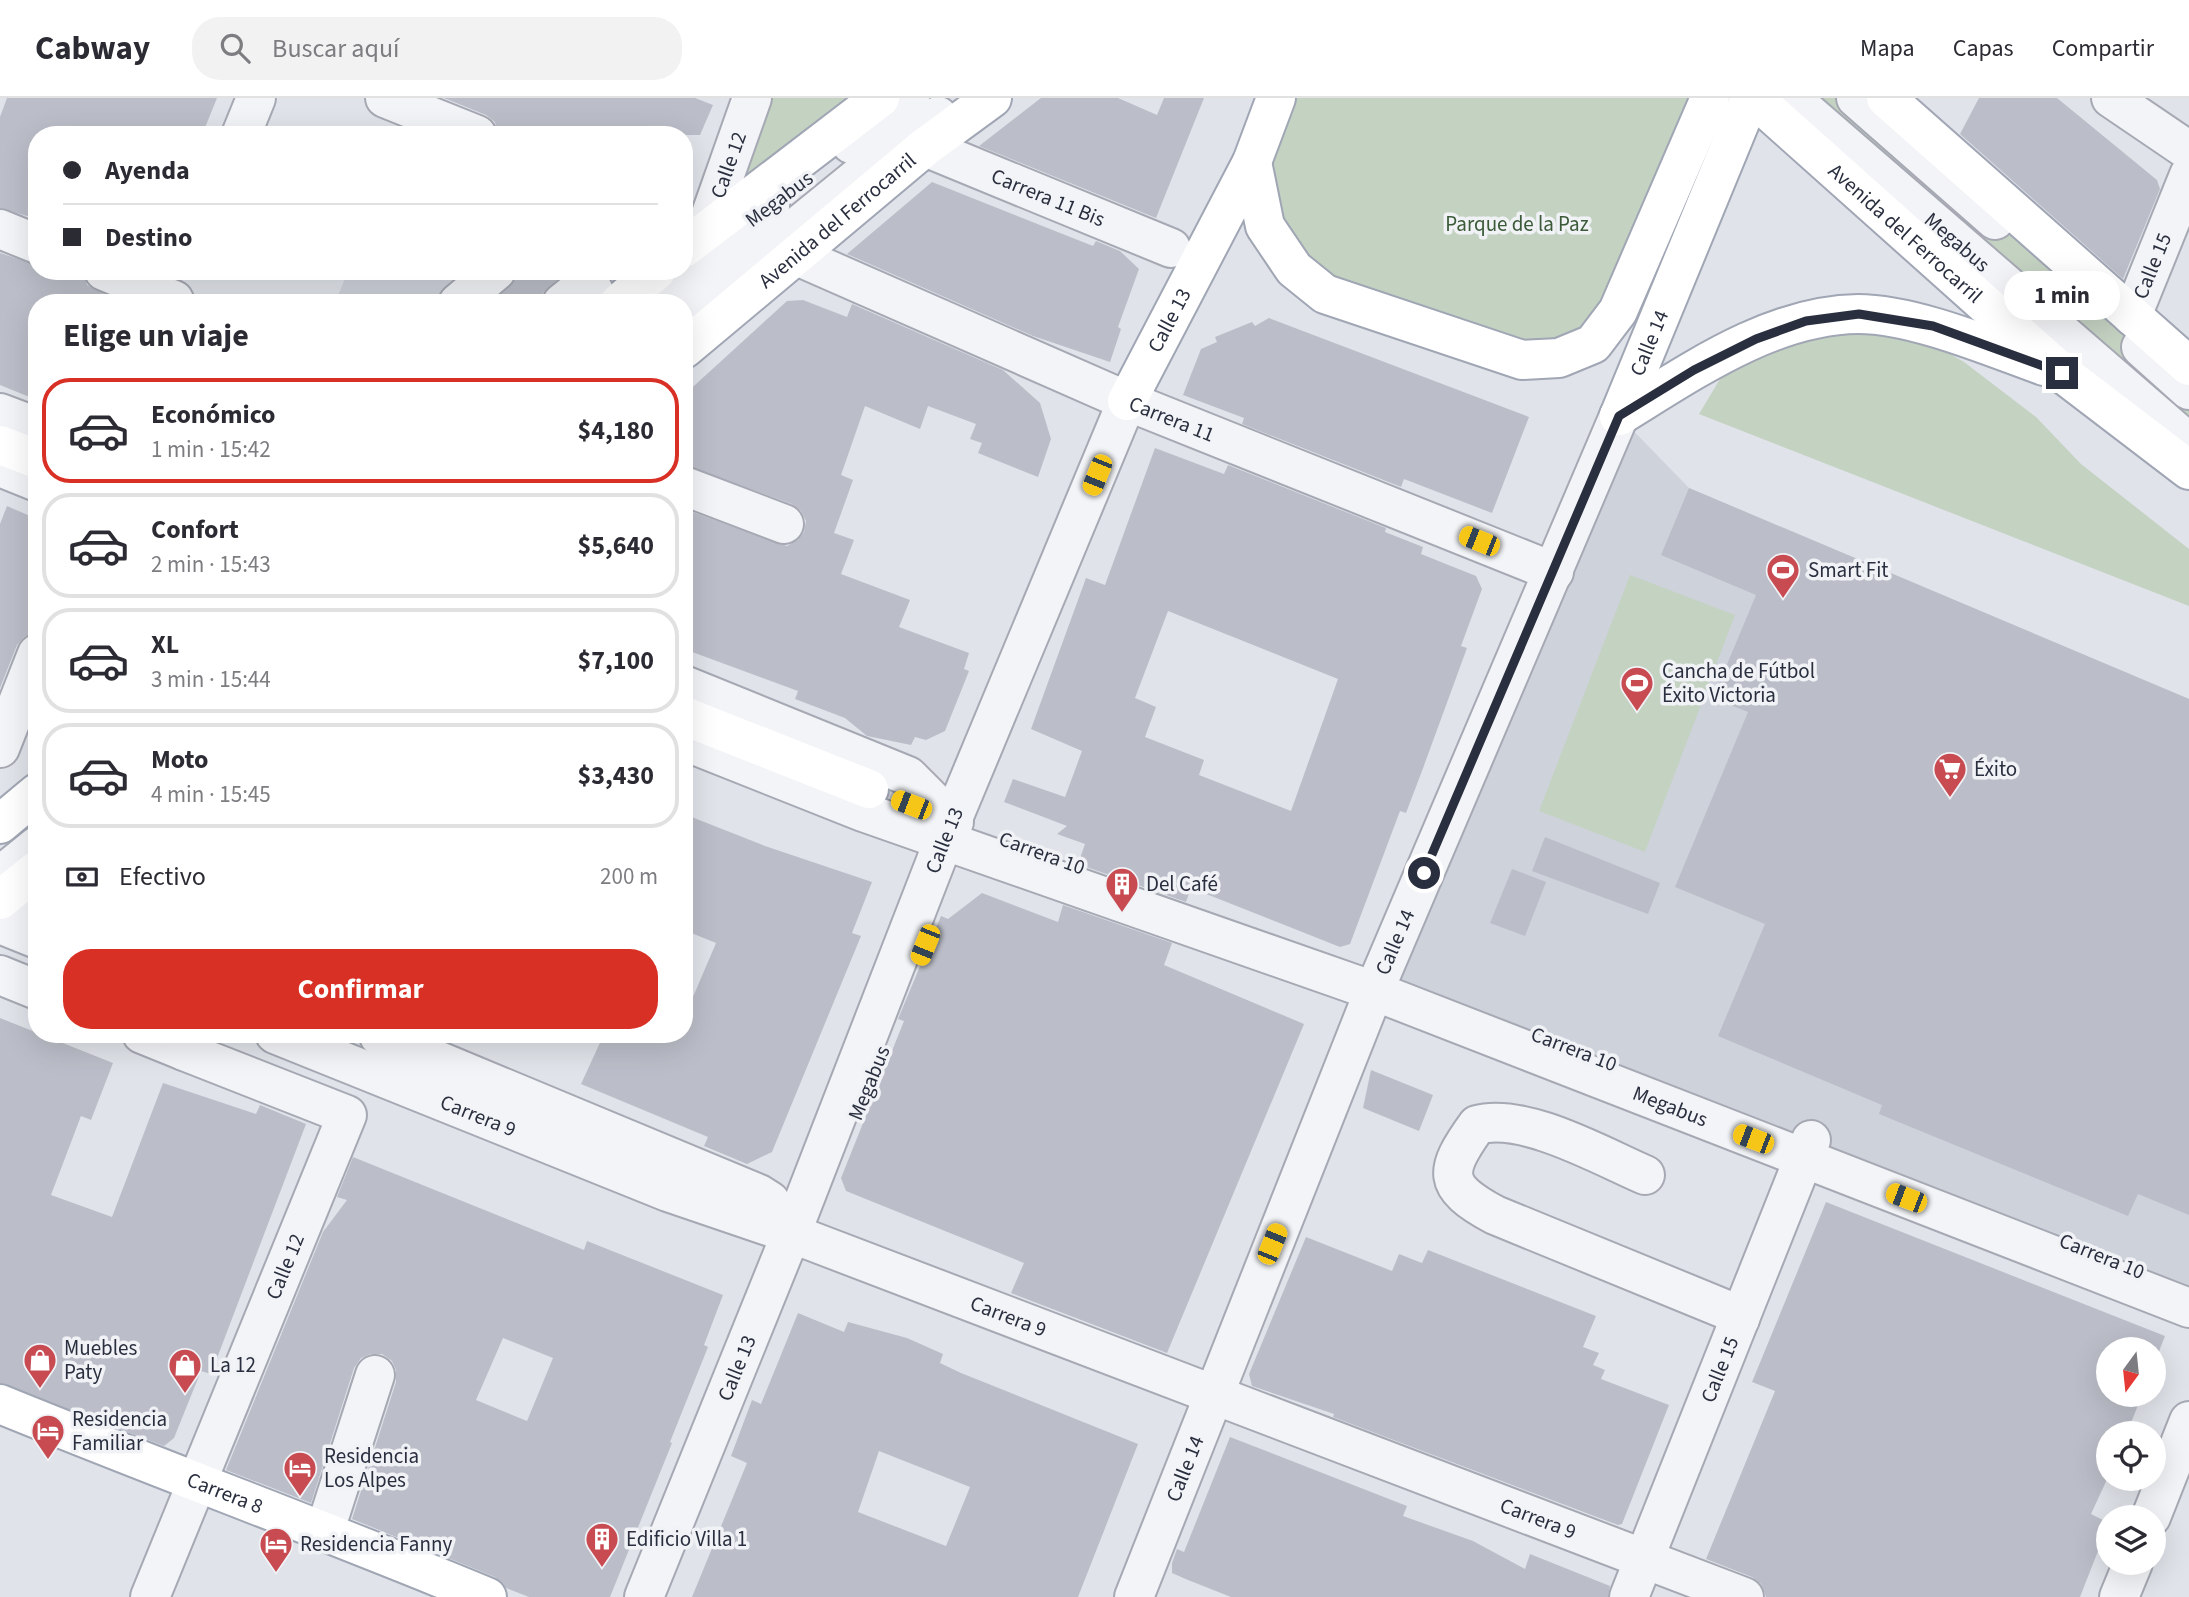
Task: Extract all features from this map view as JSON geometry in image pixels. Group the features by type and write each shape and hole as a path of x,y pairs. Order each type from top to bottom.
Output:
{"main road":[{"path":"695,239 880,98"},
{"name":"Avenida del Ferrocarril","path":"693,341 925,147 992,98"},
{"name":"Calle 13","path":"1127,401 1252,162 1276,98"},
{"name":"Calle 14","path":"1619,416 1699,173 1710,98"},
{"name":"Avenida del Ferrocarril","path":"1752,98 2062,373 2189,470"},
{"name":"Calle 14","path":"1252,162 1265,226 1294,270 1325,293 1522,359 1559,358 1593,344 1619,311 1699,173 1752,98"},
{"path":"1886,98 2189,366"},
{"path":"629,294 646,280"},
{"path":"1619,416 1694,370 1756,339 1806,321 1859,314 1933,326 2062,373"},
{"path":"0,445 28,456"},
{"name":"Carrera 10","path":"693,720 866,801"},
{"path":"0,824 28,801"},
{"name":"Carrera 8","path":"0,1405 197,1484 325,1530 487,1597"}],"street":[{"path":"245,126 256,98"},
{"path":"385,98 455,126"},
{"name":"Calle 12","path":"695,239 752,98"},
{"name":"Megabus","path":"693,268 910,98"},
{"name":"Megabus","path":"693,312 890,151 962,98"},
{"name":"Megabus","path":"1791,98 2189,443"},
{"name":"Megabus","path":"1856,98 2189,390"},
{"path":"2111,98 2189,151"},
{"name":"Carrera 11 Bis","path":"925,147 1171,248"},
{"name":"Calle 15","path":"2132,316 2189,175"},
{"path":"0,229 28,240"},
{"name":"Carrera 11","path":"795,255 1127,401 1554,572"},
{"path":"137,280 177,291"},
{"path":"469,294 485,280"},
{"name":"Megabus","path":"660,294 678,280"},
{"name":"Calle 13","path":"644,1597 799,1237 949,843 1127,401"},
{"path":"0,413 28,424"},
{"name":"Calle 14","path":"1134,1597 1211,1395 1377,983 1619,416"},
{"path":"0,467 28,478"},
{"path":"693,489 784,524"},
{"path":"0,748 28,677"},
{"name":"Carrera 10","path":"693,689 908,776 949,843"},
{"path":"693,744 866,801"},
{"name":"Carrera 10","path":"693,767 949,843 1377,983 1807,1149 2189,1290"},
{"name":"Carrera 10","path":"866,801 949,843"},
{"path":"0,842 28,819"},
{"path":"949,843 1377,983"},
{"path":"28,865 14,894 28,921"},
{"path":"0,975 28,986"},
{"name":"Calle 12","path":"150,1597 347,1115 187,1043"},
{"name":"Carrera 9","path":"297,1043 668,1192 799,1237 1744,1597"},
{"path":"397,1043 759,1194 770,1201 799,1237 662,1597"},
{"path":"1646,1175 1543,1132 1492,1121 1476,1125 1452,1161 1452,1178 1471,1202 1727,1310 1740,1319"},
{"path":"1807,1149 2189,1308"},
{"name":"Calle 15","path":"1629,1597 1807,1149"},
{"path":"325,1530 375,1375"},
{"path":"2156,1505 2189,1420"},
{"path":"2119,1597 2128,1575"}],"shaded area":[{"path":"344,280 646,280 629,294 339,294"},
{"name":"Éxito","path":"1619,416 1689,488 2189,699 2189,1290 1381,974"}],"green space":[{"path":"752,98 880,98 705,231"},
{"name":"Parque de la Paz","path":"1276,98 1710,98 1618,311 1559,358 1325,294 1265,226"},
{"path":"1791,98 1856,98 2189,390 2189,443"},
{"path":"1855,326 1933,344 1964,362 2036,417 2081,464 2189,549 2189,606 1699,414 1720,379 1760,353"},
{"name":"Cancha de Fútbol Éxito Victoria","path":"1630,575 1735,615 1645,852 1539,811"}],"building":[{"path":"7,98 217,98 206,126 28,126 27,216 0,208 0,117"},
{"path":"444,98 695,98 713,105 700,135 693,135 693,126 496,126 486,115"},
{"path":"1041,98 1118,98 1157,115 1164,98 1204,98 1156,218 979,146"},
{"path":"1979,98 2057,98 2157,180 2160,189 2123,279 1960,134"},
{"path":"932,182 1093,246 1096,241 1120,251 1139,269 1118,327 1121,329 1110,362 1033,336 847,254"},
{"path":"0,253 28,262 28,280 86,280 87,285 104,294 28,294 28,396 0,385"},
{"path":"516,280 557,280 542,294 501,294"},
{"path":"803,300 847,317 852,304 1003,370 1040,403 1051,439 1038,477 978,453 982,443 970,439 976,424 928,406 920,429 865,406 841,475 853,480 834,533 854,540 841,574 910,600 899,627 969,653 964,669 969,671 945,731 926,740 915,737 911,745 867,736 845,718 795,699 798,691 693,652 693,512 787,546 798,540 804,532 806,521 801,511 792,504 693,468 693,387 787,301"},
{"path":"1269,318 1529,417 1492,513 1404,479 1401,487 1242,424 1244,418 1183,395 1201,349 1217,342 1215,337 1252,322 1255,326"},
{"path":"1155,448 1224,474 1228,465 1386,528 1385,532 1423,547 1421,554 1476,576 1482,589 1461,646 1467,648 1406,813 1400,811 1350,944 1340,947 1191,888 1186,902 1078,864 1085,844 1057,834 1067,826 1004,802 1013,779 1065,797 1082,751 1031,729 1086,578 1105,585","holes":["1168,611 1338,679 1291,811 1199,775 1204,760 1145,737 1156,707 1135,698"]},
{"name":"Éxito","path":"1689,488 2189,699 2189,1215 2138,1194 2128,1216 1879,1114 1882,1105 1718,1036 1765,924 1675,887 1748,712 1713,698 1756,595 1661,555"},
{"path":"7,506 28,515 28,636 17,645 0,688 0,524"},
{"path":"693,818 765,846 872,882 852,933 861,936 772,1152 747,1164 704,1146 708,1137 581,1084 600,1043 693,1043 693,997 716,943 693,934"},
{"path":"1545,837 1660,883 1648,914 1532,871"},
{"path":"1512,869 1546,882 1525,936 1490,923"},
{"path":"982,893 1058,922 1063,905 1172,943 1164,965 1304,1024 1167,1353 1011,1293 1024,1263 846,1191 841,1178 904,1021 898,1019 941,916 948,919"},
{"path":"0,1018 28,1029 28,1043 63,1043 113,1063 91,1120 81,1116 51,1195 112,1217 163,1083 256,1114 260,1105 306,1124 211,1374 201,1371 174,1438 164,1446 0,1383"},
{"path":"1371,1070 1433,1095 1419,1131 1363,1108"},
{"path":"353,1157 584,1250 587,1241 723,1295 704,1345 708,1347 610,1597 529,1597 506,1588 495,1577 352,1519 396,1382 396,1370 392,1361 382,1354 370,1354 361,1358 354,1368 311,1503 226,1470 323,1232 347,1200 337,1197","holes":["503,1338 553,1358 527,1421 476,1400"]},
{"path":"1826,1202 2165,1336 2096,1337 2096,1407 2137,1407 2132,1421 2096,1421 2096,1491 2102,1491 2091,1514 2096,1516 2096,1556 2080,1597 1766,1597 1761,1584 1752,1577 1706,1559 1775,1391 1752,1382"},
{"path":"1306,1237 1392,1271 1399,1254 1422,1263 1428,1250 1596,1316 1583,1347 1599,1353 1593,1365 1605,1370 1601,1379 1669,1405 1622,1524 1618,1525 1333,1417 1334,1414 1252,1386 1249,1374"},
{"path":"798,1313 844,1332 848,1322 907,1338 943,1354 940,1363 961,1373 1138,1444 1078,1597 692,1597 747,1463 731,1456 752,1400 761,1404","holes":["879,1451 970,1487 946,1546 858,1512"]},
{"path":"1230,1437 1407,1506 1403,1516 1473,1541 1525,1569 1530,1554 1610,1586 1608,1597 1231,1597 1188,1580 1172,1573 1172,1563 1177,1549 1184,1552"}],"place":[{"name":"Smart Fit","path":"1783,600"},
{"name":"Cancha de Fútbol Éxito Victoria","path":"1637,713"},
{"name":"Éxito","path":"1950,799"},
{"name":"Del Café","path":"1122,914"},
{"name":"Muebles Paty","path":"40,1390"},
{"name":"La 12","path":"185,1395"},
{"name":"Residencia Familiar","path":"48,1461"},
{"name":"Residencia Los Alpes","path":"300,1498"},
{"name":"Edificio Villa 1","path":"602,1569"},
{"name":"Residencia Fanny","path":"276,1574"}],"route":[{"path":"1424,873 1619,416 1694,370 1756,339 1806,321 1859,314 1933,326 2062,373"}]}
